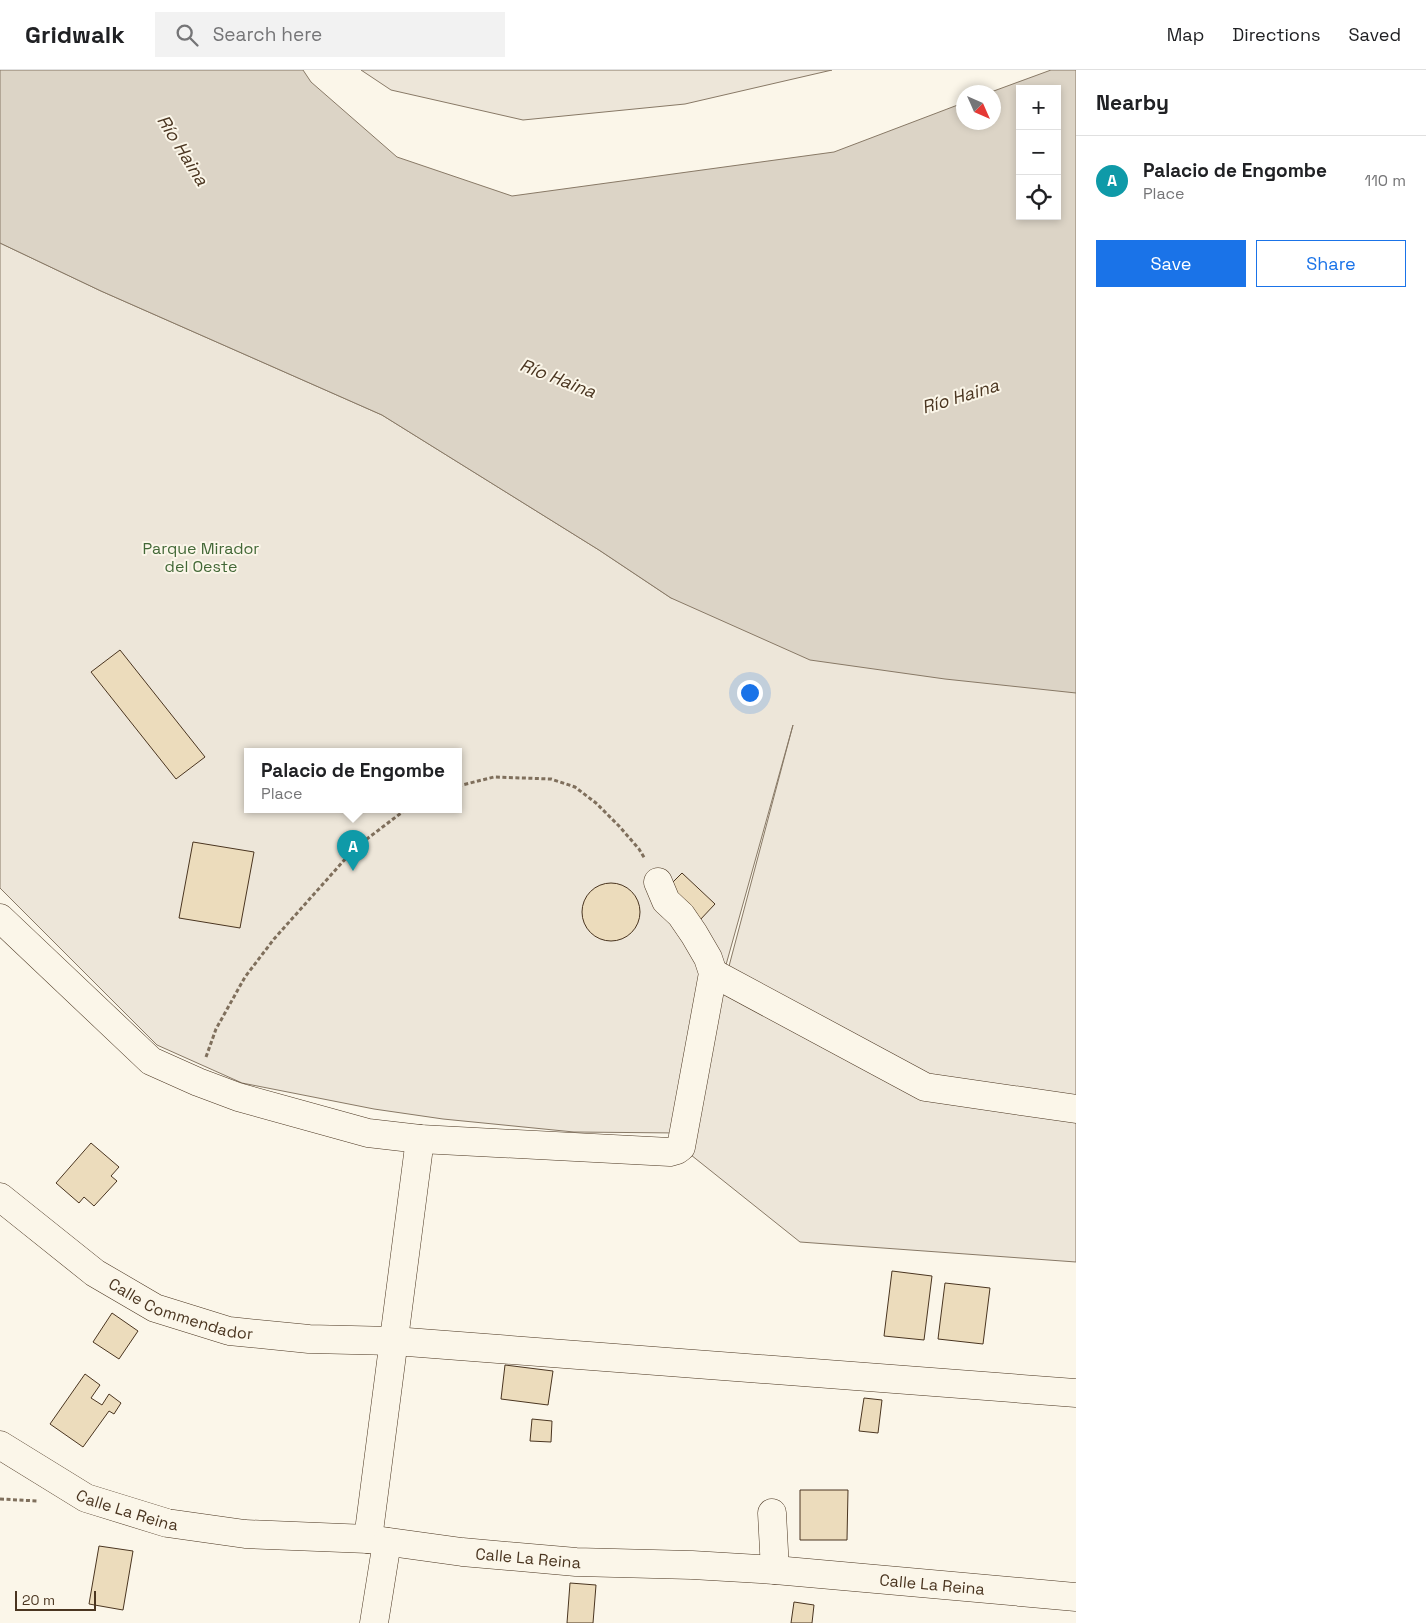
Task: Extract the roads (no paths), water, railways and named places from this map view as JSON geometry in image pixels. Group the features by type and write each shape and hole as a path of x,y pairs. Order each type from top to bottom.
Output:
{"street":[{"path":"0,918 151,1061 238,1097 368,1133 420,1139 670,1152 681,1147 713,973 708,958 694,934 681,915 666,901 658,882"},
{"path":"713,973 925,1087 1076,1109"},
{"path":"374,1623 378,1541 394,1341 420,1139"},
{"name":"Calle Commendador","path":"0,1196 95,1273 155,1308 229,1331 309,1339 394,1341 1076,1393"},
{"name":"Calle La Reina","path":"0,1445 86,1498 167,1523 245,1534 378,1541 462,1552 576,1562 692,1565 775,1570 1076,1598"},
{"path":"772,1513 775,1570"}],"water":[{"name":"Río Haina","path":"0,70 303,70 311,82 397,157 512,196 834,152 956,106 956,130 1001,130 1001,88 1051,70 1076,70 1076,693 945,679 810,660 671,598 599,550 382,415 101,291 0,243"}],"place":[{"name":"Palacio de Engombe","path":"353,871"}],"park label":[{"name":"Parque Mirador del Oeste","path":"201,557"}]}
